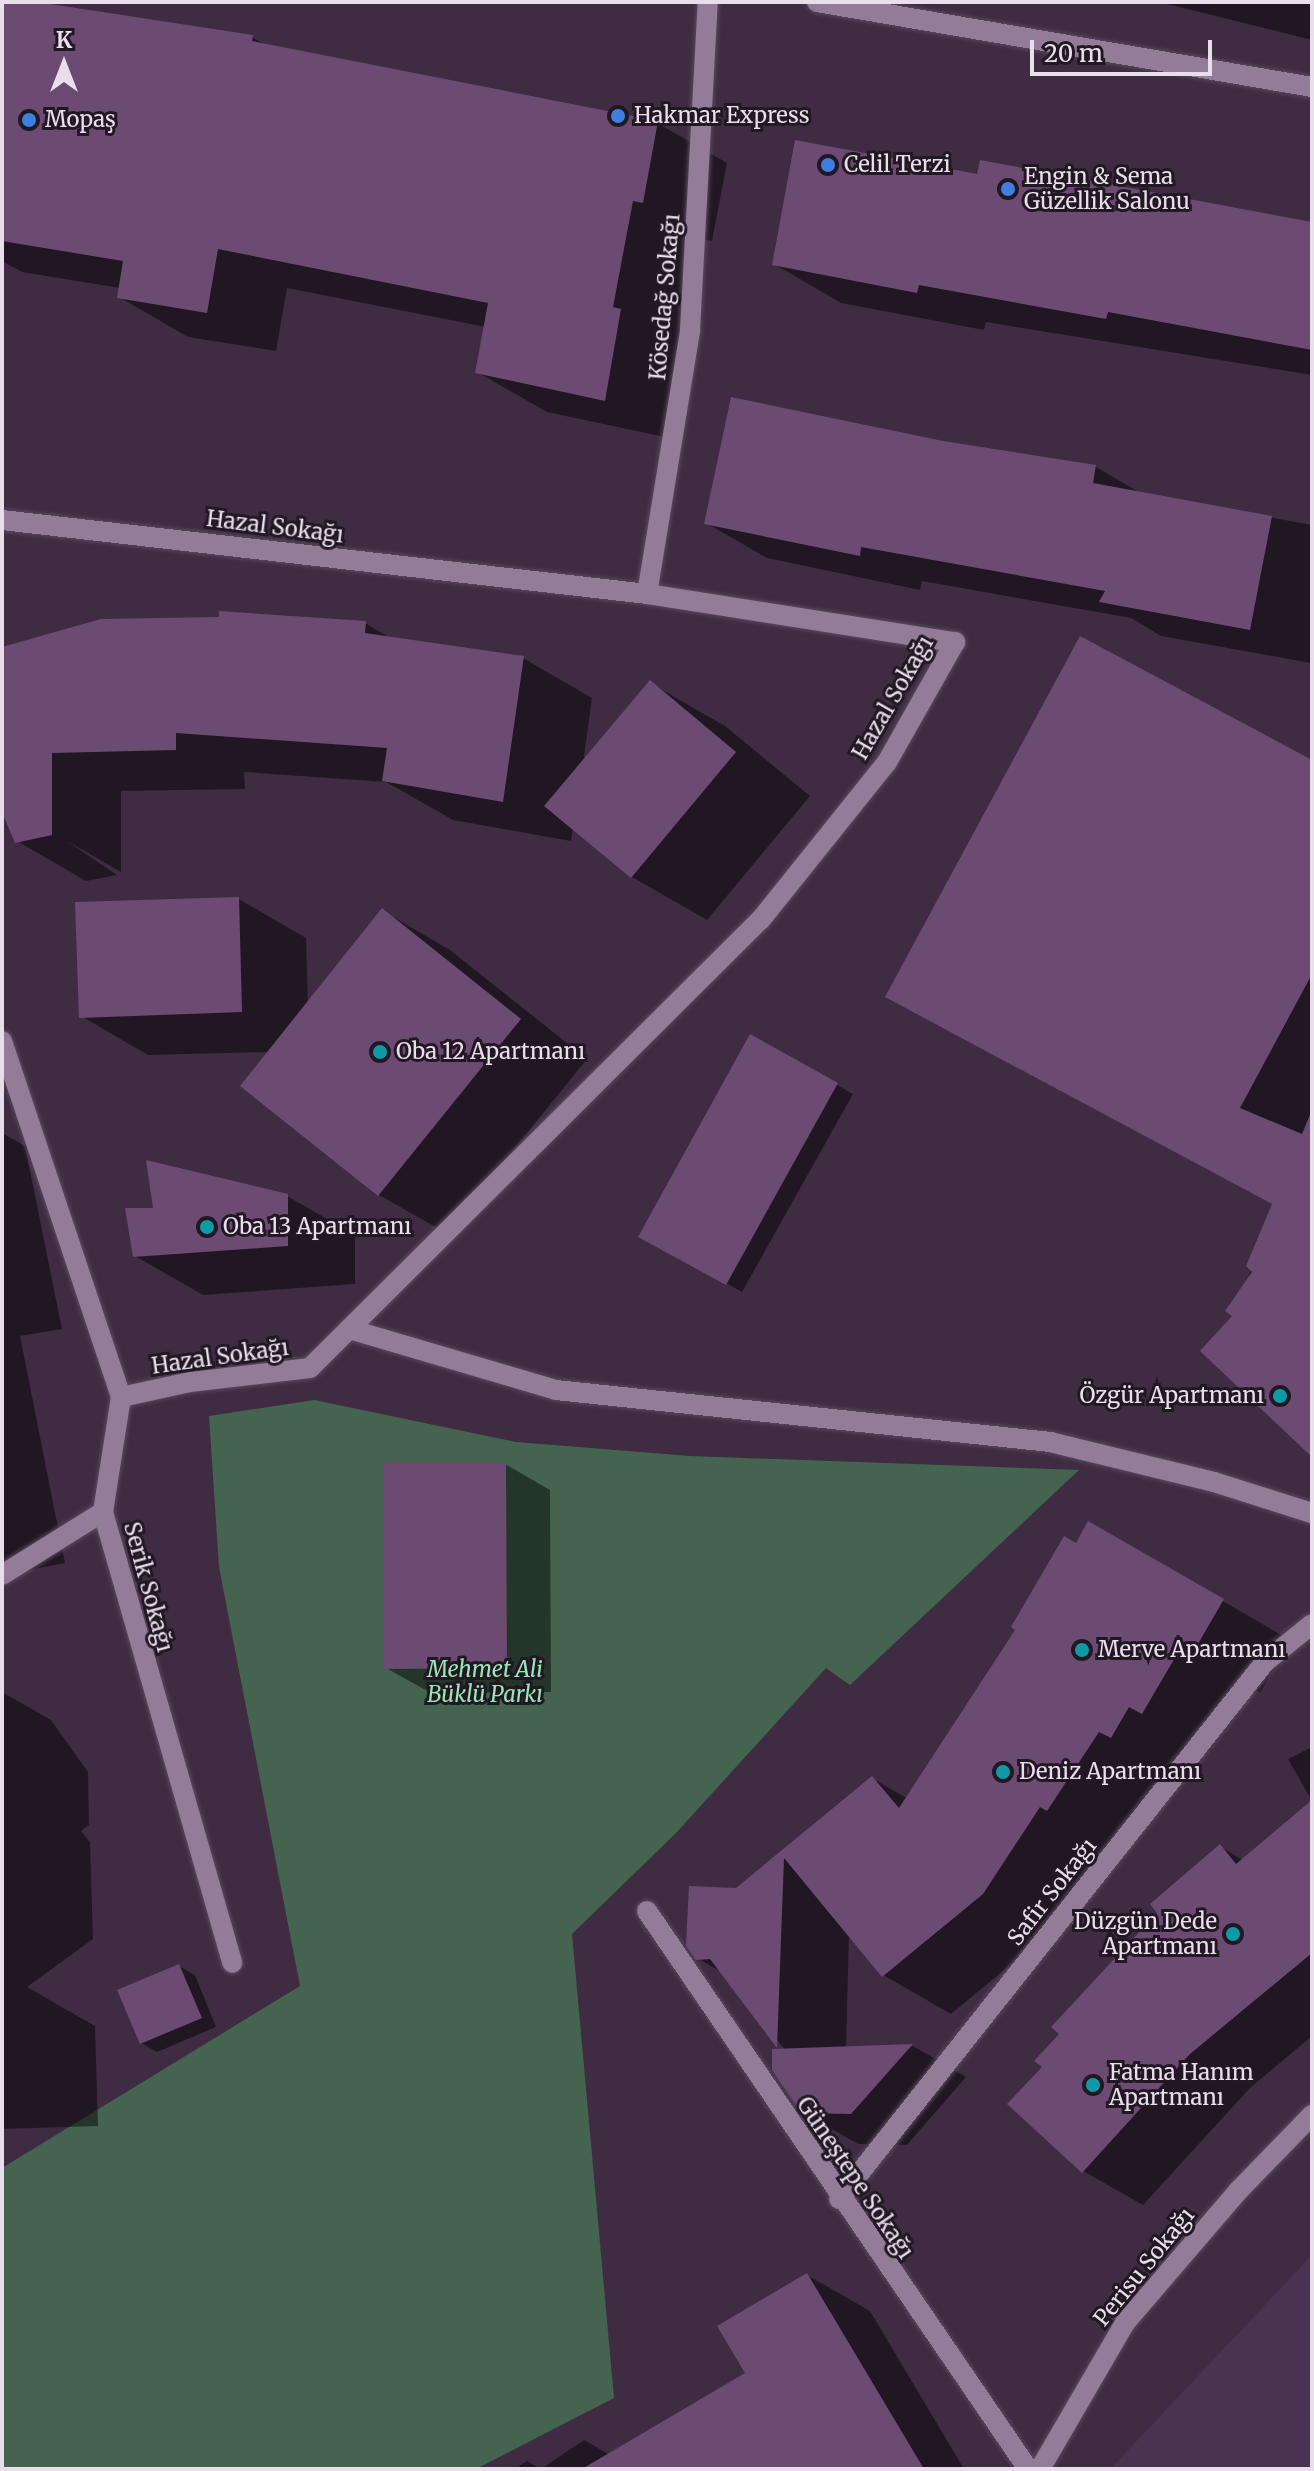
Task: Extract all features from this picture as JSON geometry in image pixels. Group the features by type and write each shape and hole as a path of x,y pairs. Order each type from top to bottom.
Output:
{"street":[{"name":"Kösedağ Sokağı","path":"647,594 690,330 708,2"},
{"path":"817,2 1312,87"},
{"name":"Hazal Sokağı","path":"2,520 647,594 955,642 887,762 761,919 310,1368 190,1382 121,1397"},
{"name":"Serik Sokağı","path":"2,1041 121,1397 103,1512 232,1963"},
{"path":"349,1329 556,1390 1050,1442 1214,1482 1312,1513"},
{"path":"2,1575 103,1512"},
{"name":"Safir Sokağı","path":"839,2199 1265,1662 1312,1624"},
{"name":"Güneştepe Sokağı","path":"647,1911 839,2199 1028,2469"},
{"name":"Perisu Sokağı","path":"1040,2469 1125,2323 1239,2190 1312,2115"}],"shaded area":[{"path":"1312,2255 1312,2469 1116,2469 1114,2465"}],"green space":[{"name":"Mehmet Ali Büklü Parkı","path":"314,1400 516,1442 690,1456 1079,1470 850,1685 826,1668 676,1833 572,1934 614,2398 476,2469 2,2469 2,2168 300,1986 219,1567 209,1416"}],"building":[{"path":"2,2 37,2 253,35 252,41 658,121 643,203 633,201 613,307 621,309 605,401 475,373 488,303 218,249 207,313 117,298 123,261 2,241"},
{"path":"795,140 977,174 980,160 1312,222 1312,350 1108,312 1106,319 919,285 917,293 772,265"},
{"path":"731,397 943,441 1096,465 1093,483 1272,516 1250,630 1099,602 1105,591 861,547 860,556 704,524"},
{"path":"219,611 366,621 365,633 524,656 503,802 382,781 387,748 176,733 176,750 52,753 52,835 15,843 2,812 2,647 101,619 219,617"},
{"path":"1080,636 1312,760 1312,974 1240,1108 1302,1134 1312,1110 1312,1457 1200,1351 1232,1316 1225,1311 1252,1272 1246,1266 1272,1204 885,997"},
{"path":"650,680 736,752 631,878 544,806"},
{"path":"239,897 242,1012 79,1018 75,902"},
{"name":"Oba 12 Apartmanı","path":"382,908 521,1019 378,1196 240,1086"},
{"path":"750,1034 838,1083 726,1285 638,1237"},
{"name":"Oba 13 Apartmanı","path":"146,1160 288,1194 288,1246 133,1257 125,1208 153,1208"},
{"path":"383,1462 506,1462 507,1668 384,1669"},
{"path":"1088,1521 1224,1599 1191,1656 1180,1649 1142,1714 1129,1707 1111,1738 1099,1732 1047,1811 1040,1807 983,1894 882,1977 784,1858 777,2048 710,1959 696,1960 686,1946 689,1886 736,1888 872,1776 899,1808 1015,1630 1011,1627 1064,1536 1076,1543"},
{"path":"1312,1800 1312,1953 1190,2054 1082,2173 1007,2104 1042,2067 1034,2061 1059,2034 1051,2027 1157,1913 1150,1904 1220,1844 1236,1864"},
{"path":"179,1964 202,2018 140,2044 117,1990"},
{"path":"913,2044 851,2114 801,2113 772,2070 772,2049"},
{"path":"807,2273 924,2469 582,2469 745,2373 717,2326"}],"place":[{"name":"Hakmar Express","path":"618,116"},
{"name":"Mopaş","path":"29,120"},
{"name":"Celil Terzi","path":"828,165"},
{"name":"Engin & Sema Güzellik Salonu","path":"1008,189"},
{"name":"Oba 12 Apartmanı","path":"380,1052"},
{"name":"Oba 13 Apartmanı","path":"207,1227"},
{"name":"Özgür Apartmanı","path":"1280,1396"},
{"name":"Merve Apartmanı","path":"1082,1650"},
{"name":"Deniz Apartmanı","path":"1003,1772"},
{"name":"Düzgün Dede Apartmanı","path":"1233,1934"},
{"name":"Fatma Hanım Apartmanı","path":"1093,2085"}]}
